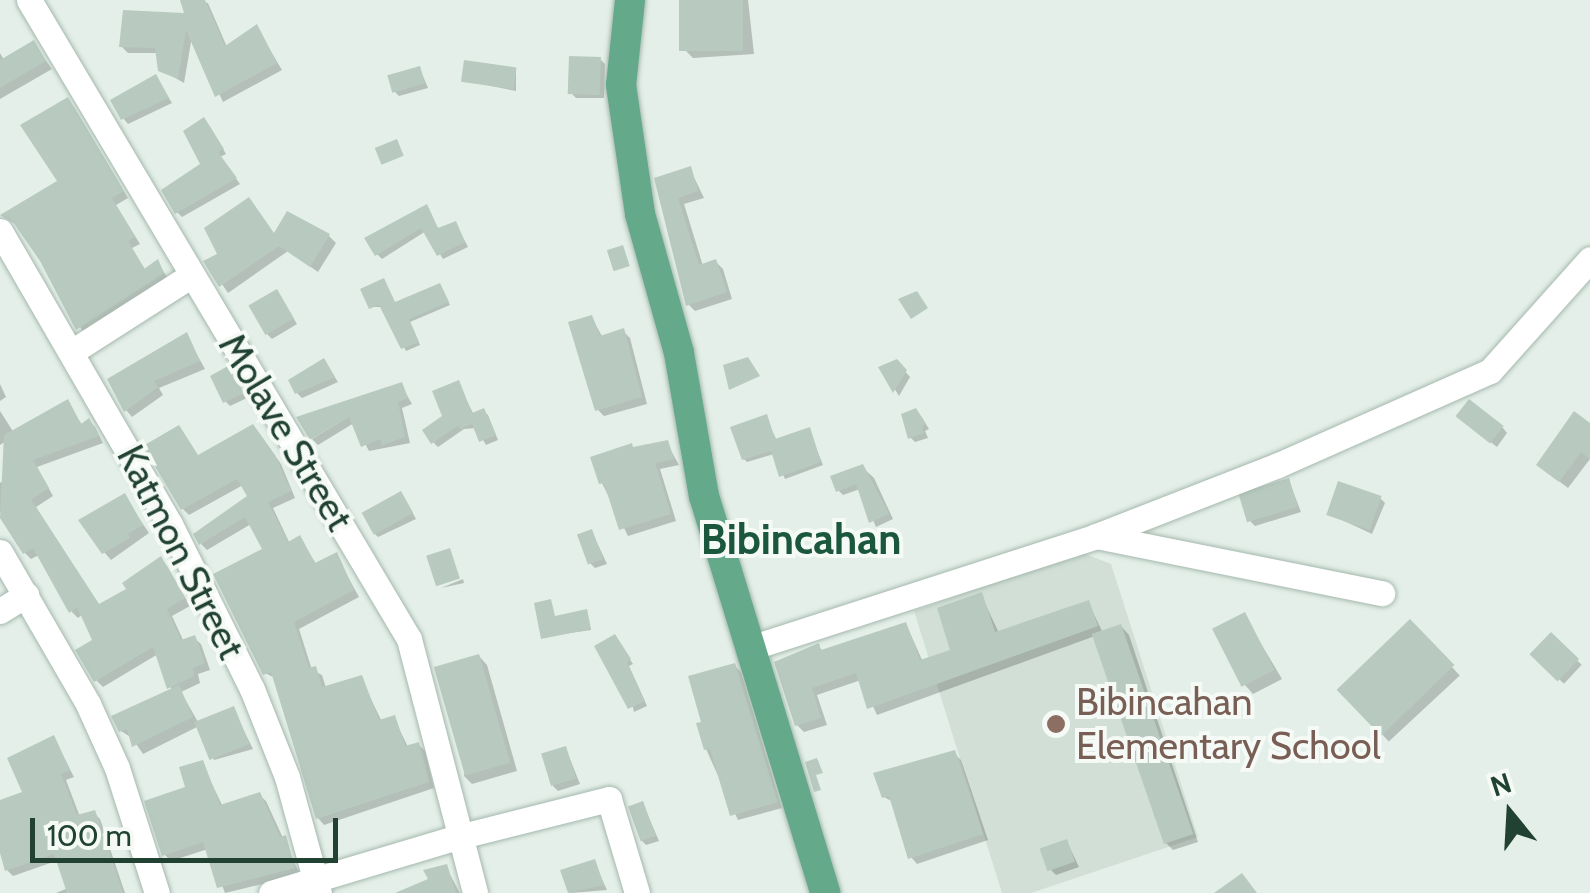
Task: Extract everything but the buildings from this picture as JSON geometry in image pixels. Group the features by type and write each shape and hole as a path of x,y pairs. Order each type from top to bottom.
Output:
{"main road":[{"path":"630,0 621,85 640,214 680,352 704,496 825,893"}],"street":[{"name":"Molave Street","path":"28,0 409,639 475,893"},
{"name":"Katmon Street","path":"0,232 73,350 170,524 252,689 287,777 316,886"},
{"path":"750,648 1096,536 1294,458 1490,371 1590,259"},
{"path":"73,350 192,275"},
{"path":"1096,536 1382,593"},
{"path":"0,552 88,704 116,768 157,893"},
{"path":"0,611 26,595"},
{"path":"271,893 316,886 458,837 609,799 637,893"}],"shaded area":[{"name":"Bibincahan Elementary School","path":"1083,553 1111,564 1198,837 1031,893 1002,893 914,611"}],"place":[{"name":"Bibincahan Elementary School","path":"1056,724"}],"district":[{"name":"Bibincahan","path":"801,539"}]}
